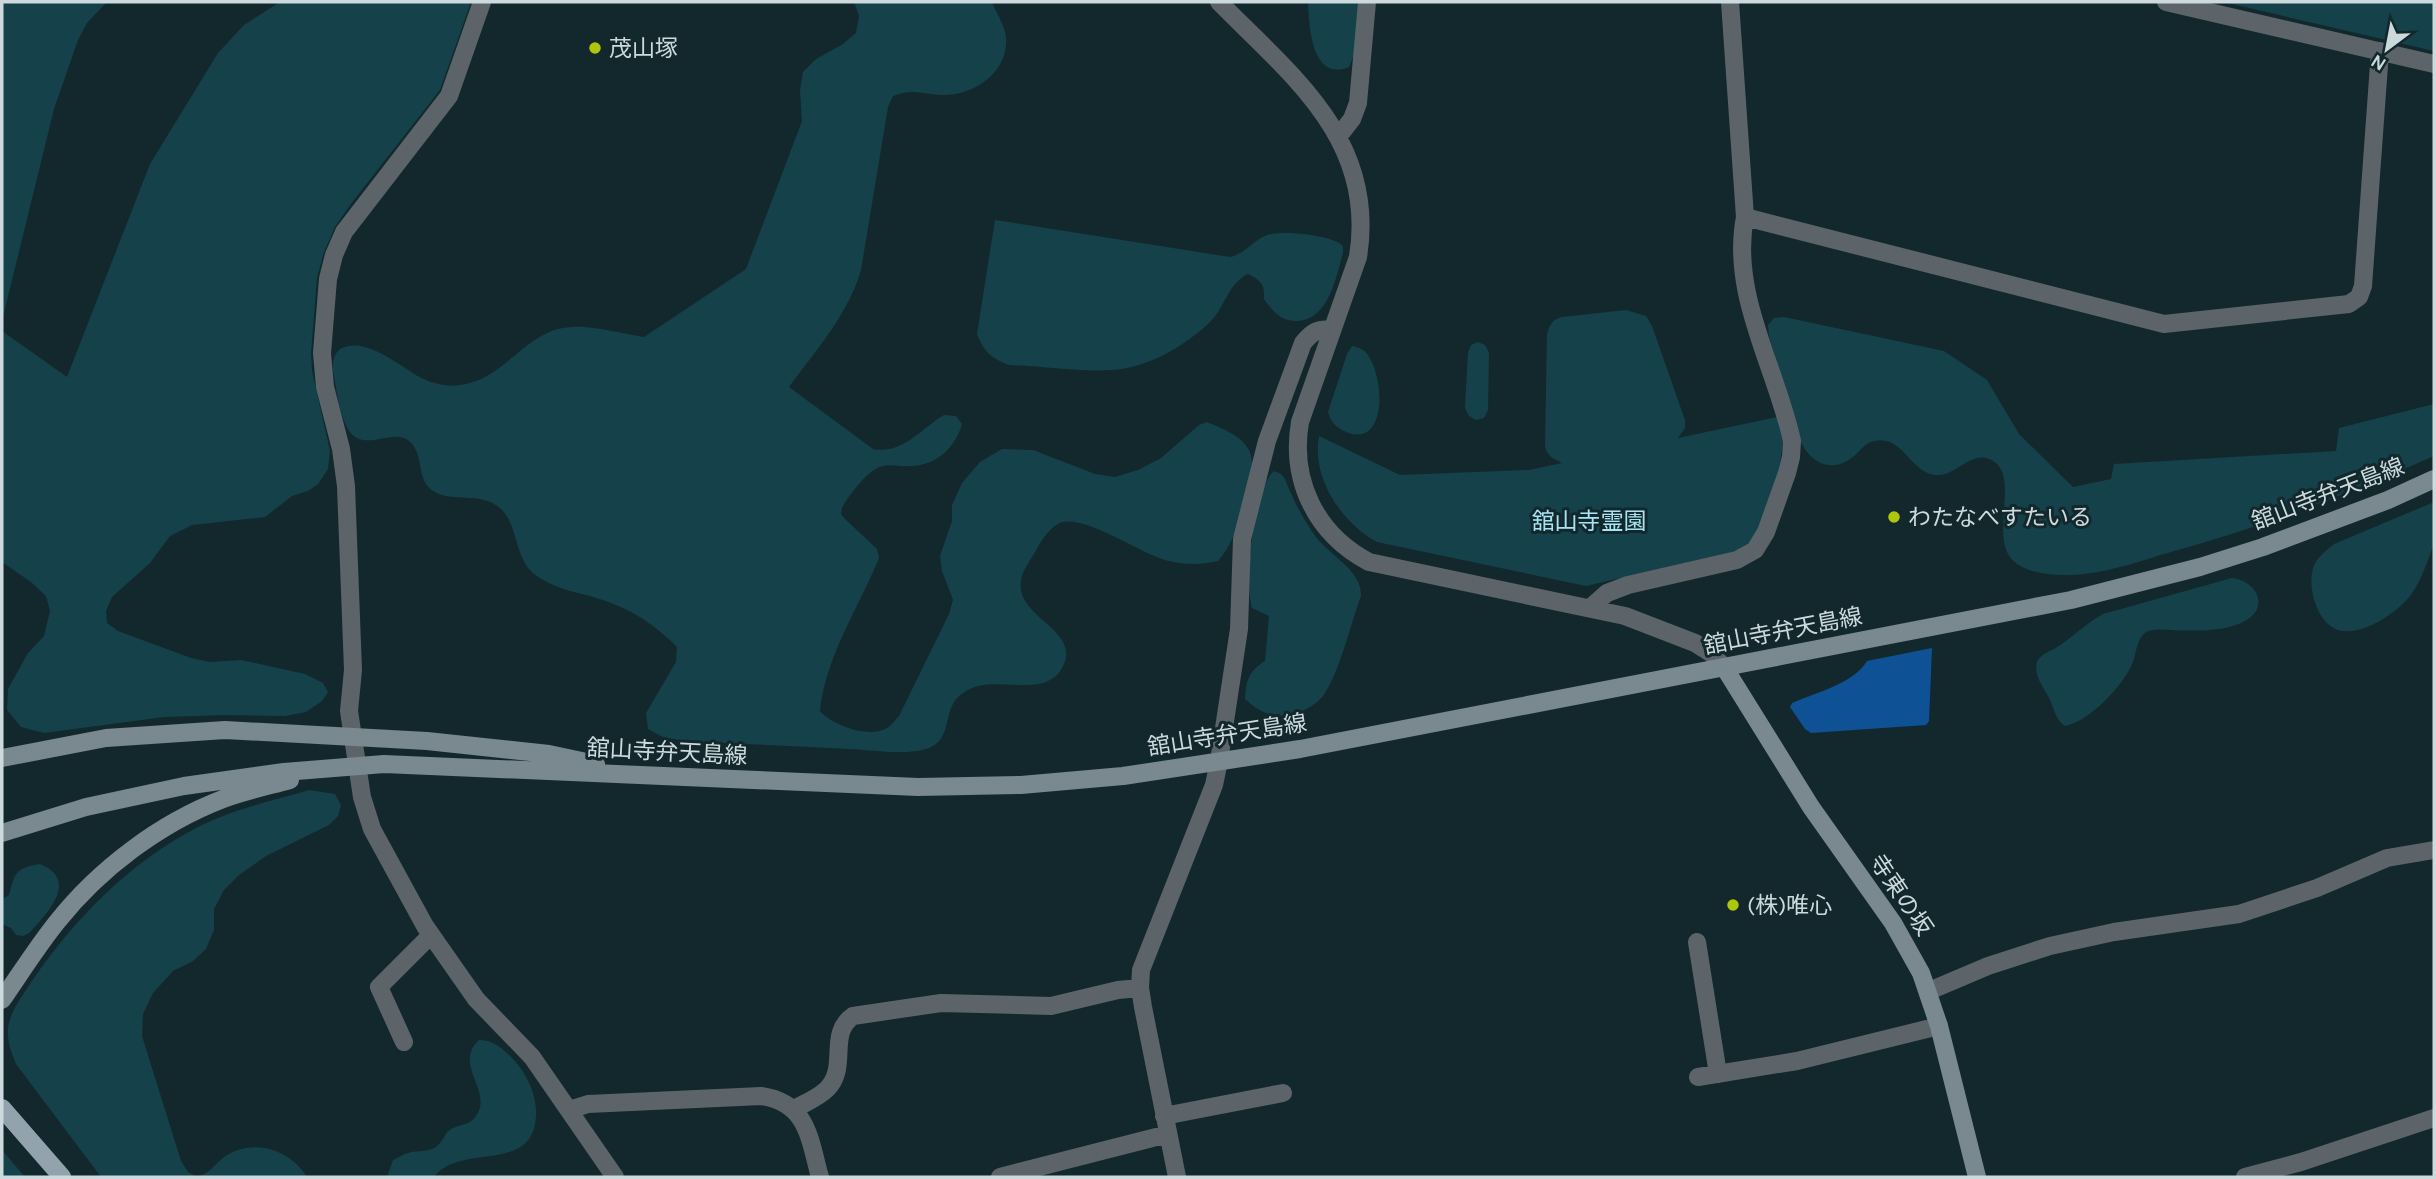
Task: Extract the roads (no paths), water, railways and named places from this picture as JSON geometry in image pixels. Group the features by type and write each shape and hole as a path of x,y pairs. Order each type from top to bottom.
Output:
{"main road":[{"name":"舘山寺弁天島線","path":"2,833 86,807 184,786 246,776 384,764 866,786 969,787 1123,776 1300,750 2071,600 2263,547 2434,479"},
{"name":"寺東の坂","path":"1724,667 1811,807 1909,947 1929,991 1977,1177"},
{"path":"2,758 47,747 153,733 284,731 427,741 549,754 642,775"},
{"path":"2,1000 58,920 82,894 162,830 223,799 334,767"},
{"path":"2,1108 62,1177"}],"street":[{"path":"482,2 449,96 344,232 328,279 322,370 341,449 346,486 353,670 349,711 362,797 372,829 431,935 476,999 532,1057 615,1177"},
{"path":"1219,2 1316,103 1353,167 1359,190 1361,235 1357,257 1300,422 1297,458 1299,475 1307,494 1339,542 1353,553 1379,565 1625,615 1672,632 1711,653 1724,667"},
{"path":"1338,137 1352,118 1358,103 1367,2"},
{"path":"1590,608 1607,593 1628,584 1737,560 1755,550 1766,532 1791,457 1792,440 1742,272 1741,235 1745,217 1730,2"},
{"path":"2166,2 2434,64"},
{"path":"1745,217 2164,324 2349,304 2359,297 2363,286 2379,51"},
{"path":"1177,1177 1140,988 1141,970 1146,951 1214,785 1239,629 1242,539 1267,441 1303,343 1310,334 1321,329 1332,330"},
{"path":"1929,991 1988,966 2050,946 2114,932 2239,914 2317,888 2387,858 2434,850"},
{"path":"404,1042 379,987 431,935"},
{"path":"1697,942 1718,1074"},
{"path":"794,1109 819,1095 835,1077 839,1066 839,1030 845,1021 853,1016 941,1003 1051,1006 1118,990 1140,988"},
{"path":"1698,1077 1797,1061 1939,1026"},
{"path":"1164,1116 1283,1093"},
{"path":"569,1110 588,1104 761,1096 777,1098 794,1109 803,1120 820,1177"},
{"path":"2245,1177 2301,1162 2434,1118"},
{"path":"1000,1177 1168,1134"}],"water":[{"path":"1932,648 1929,721 1926,725 1811,733 1805,729 1790,707 1792,703 1853,676 1867,661"}],"place":[{"name":"茂山塚","path":"595,48"},
{"name":"わたなべすたいる","path":"1894,517"},
{"name":"(株)唯心","path":"1733,905"}],"park label":[{"name":"舘山寺霊園","path":"1589,521"}]}
